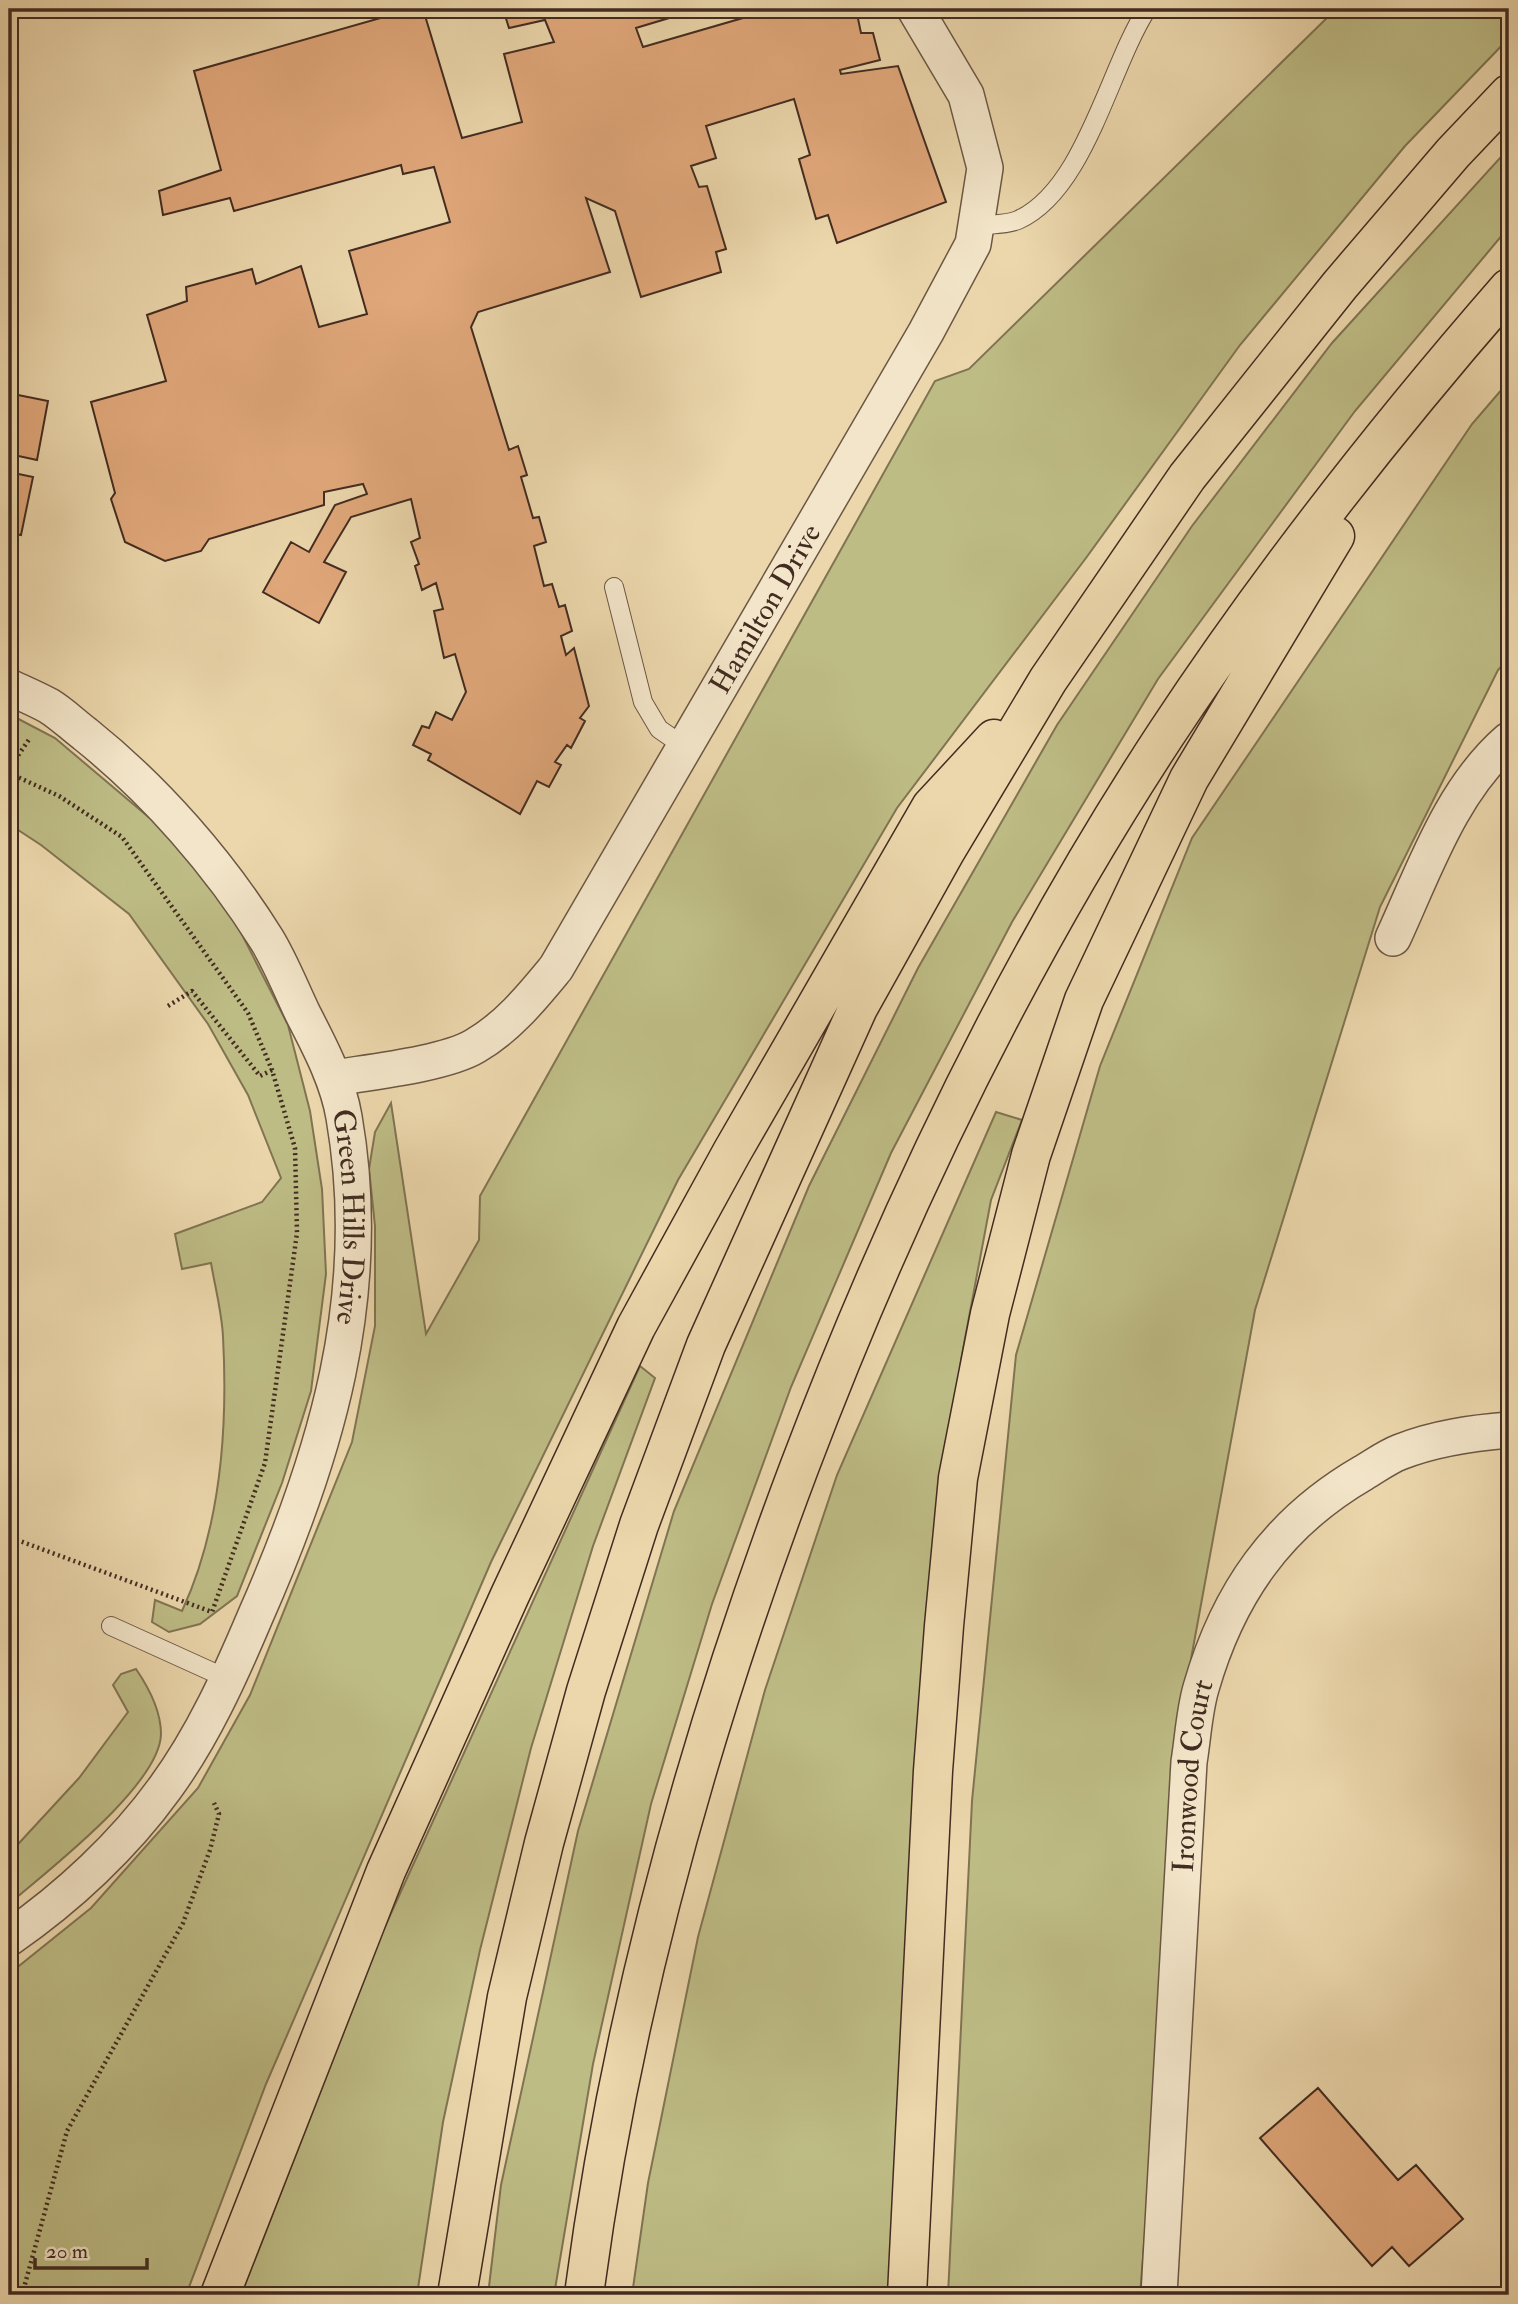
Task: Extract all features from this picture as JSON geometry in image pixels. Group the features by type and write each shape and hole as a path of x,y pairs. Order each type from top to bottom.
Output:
{"highway":[{"path":"457,2295 510,1984 586,1691 639,1525 706,1345 858,1008 945,852 1048,680 1195,466 1340,285 1509,94"},
{"path":"584,2295 594,2216 631,2018 668,1869 709,1725 775,1531 828,1392 899,1221 989,1035 1066,897 1166,734 1274,580 1439,368 1509,288"},
{"path":"908,2295 933,1771 958,1478 990,1314 1031,1155 1084,1000 1189,779 1439,368"},
{"path":"220,2295 386,1871 510,1595 636,1327 732,1152 931,807 1048,680"}],"street":[{"name":"Hamilton Drive","path":"334,1078 424,1062 474,1047 524,1007 556,968 926,332 973,244 985,168 967,95 915,9"},
{"name":"Green Hills Drive","path":"9,687 51,707 125,765 207,857 267,941 334,1078 344,1114 354,1187 347,1322 336,1390 316,1466 229,1679 204,1726 164,1789 117,1846 64,1894 9,1938"},
{"path":"1393,938 1452,811 1498,750 1509,740"},
{"name":"Ironwood Court","path":"1159,2295 1189,1762 1200,1690 1227,1616 1255,1567 1296,1521 1345,1483 1399,1452 1462,1434 1509,1430"}],"lane":[{"path":"976,226 1016,221 1044,205 1072,167 1147,9"},
{"path":"614,587 643,702 659,729 685,747"},
{"path":"111,1626 229,1679"}],"path":[{"path":"9,1537 212,1612 265,1463 297,1233 295,1148 272,1070 248,1013 122,837 59,796 9,771 37,729"},
{"path":"168,1006 192,991 260,1076 272,1070"},
{"path":"22,2295 67,2131 183,1923 210,1850 219,1814 214,1803"}],"shaded area":[{"path":"1336,9 1509,9 1509,38 1405,146 1240,345 1086,558 897,808 678,1180 491,1562 266,2084 186,2295 9,2295 9,1974 91,1908 198,1788 250,1695 352,1442 375,1326 375,1226 369,1169 375,1132 391,1103 426,1334 479,1240 480,1196 935,381 969,369"},
{"path":"1509,148 1509,227 1355,411 1158,679 1012,922 891,1153 791,1387 712,1604 651,1804 593,2064 554,2295 488,2295 501,2185 578,1831 674,1511 809,1186 918,968 1057,725 1192,526 1332,343"},
{"path":"1509,381 1509,658 1498,670 1380,907 1255,1310 1191,1659 1140,2295 948,2295 972,1801 1016,1355 1100,1066 1192,838 1472,424"},
{"path":"9,714 55,738 178,842 232,915 288,1025 310,1111 322,1189 326,1274 311,1391 282,1483 237,1596 200,1624 169,1632 152,1622 155,1600 182,1611 195,1579 206,1546 219,1477 224,1407 222,1328 211,1263 182,1269 175,1234 262,1202 281,1178 248,1095 208,1024 129,914 41,845 9,824"},
{"path":"996,1112 1022,1120 991,1200 961,1360 889,2295 632,2295 648,2183 698,1937 765,1690 837,1475"},
{"path":"640,1366 655,1378 593,1546 531,1748 480,1950 443,2122 417,2295 241,2295 383,1931"},
{"path":"136,1669 150,1692 159,1716 161,1734 156,1755 142,1777 99,1826 9,1904 9,1854 79,1778 128,1712 113,1685 121,1674"}],"building":[{"path":"412,9 423,9 462,138 522,122 504,54 554,42 545,20 509,28 503,9 616,9 619,17 646,9 678,9 669,18 636,28 643,47 774,9 856,9 861,33 873,33 880,60 840,70 841,74 898,66 946,202 837,243 828,215 816,219 799,159 810,155 794,99 706,126 716,158 691,166 699,187 707,186 726,249 716,252 721,272 641,297 615,211 586,198 610,272 478,312 471,327 509,450 518,446 527,475 521,477 533,518 539,517 546,542 534,546 544,586 552,584 559,607 565,605 572,631 561,636 566,655 574,648 589,706 580,718 585,721 571,748 567,745 555,762 561,765 549,787 537,781 520,814 428,760 431,754 413,745 422,726 429,728 436,712 452,720 466,692 455,654 444,658 434,611 443,609 436,583 422,590 415,566 419,564 411,542 420,538 411,499 351,517 324,562 346,572 319,623 263,592 291,542 309,552 335,505 367,494 363,484 324,492 324,505 209,539 201,551 165,561 125,542 111,499 115,493 91,402 166,381 147,315 187,301 186,287 252,269 256,284 301,266 319,327 367,314 349,251 450,222 434,167 403,174 401,165 234,211 230,198 163,215 159,191 221,170 194,71"},
{"path":"13,394 48,401 37,460 9,454 9,411"},
{"path":"9,472 33,477 21,535 9,533"},
{"path":"1318,2088 1398,2180 1416,2165 1463,2219 1409,2266 1392,2247 1372,2266 1260,2138"}]}
